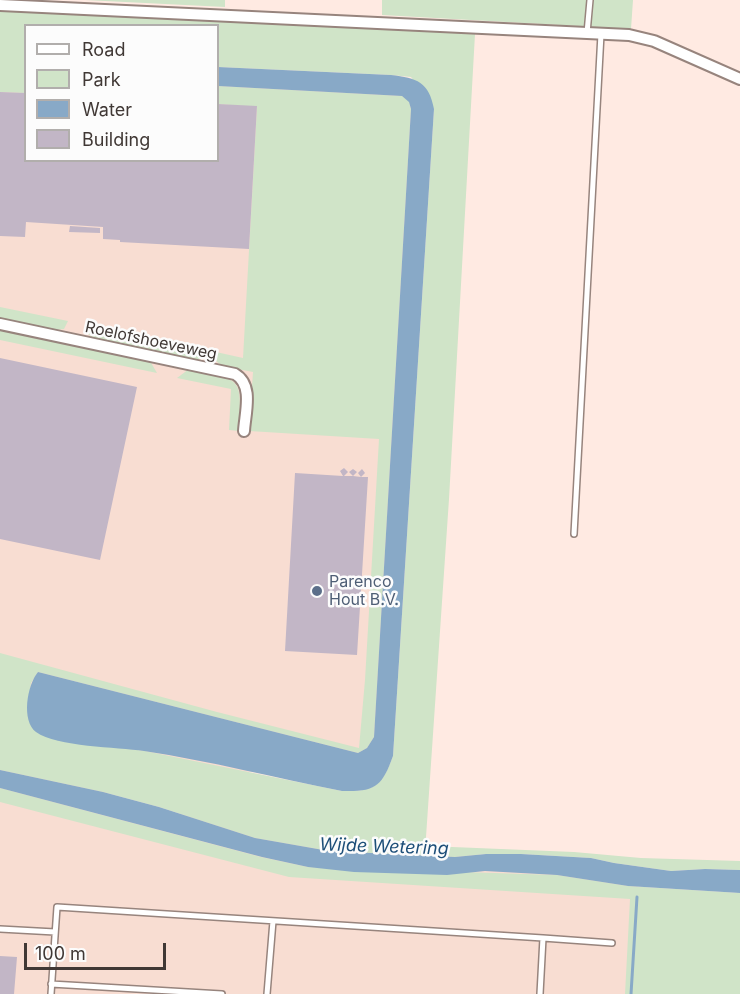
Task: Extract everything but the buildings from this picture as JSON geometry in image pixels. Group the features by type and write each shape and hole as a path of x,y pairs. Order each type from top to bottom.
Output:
{"street":[{"path":"0,5 629,35 654,40 740,79"},
{"name":"Roelofshoeveweg","path":"0,324 235,375 243,381 246,390 244,431"}],"lane":[{"path":"587,33 590,0"},
{"path":"574,534 601,34"},
{"path":"51,994 57,907 612,943"},
{"path":"267,994 273,921"},
{"path":"0,929 55,932"},
{"path":"540,994 543,938"},
{"path":"51,984 222,994"}],"shaded area":[{"path":"0,72 24,73 24,162 219,162 219,78 419,89 385,751 72,799 638,877 633,994 0,994"}],"green space":[{"path":"85,0 225,0 225,7"},
{"path":"382,0 633,0 631,29 382,15"},
{"path":"0,8 475,34 449,499 426,837 428,846 740,861 740,870 671,871 591,858 521,854 455,857 329,851 255,838 159,807 103,792 0,770 0,653 359,748 379,439 249,431 253,372 222,366 216,361 216,352 243,358 257,107 219,104 219,86 402,96 409,101 411,109 374,737 367,748 358,753 38,672 31,683 28,705 57,739 145,751 342,791 369,788 380,781 385,774 393,756 434,109 411,77 219,67 219,24 24,24 24,93 0,92"},
{"path":"0,307 68,321 64,329 56,330 0,318"},
{"path":"85,325 205,350 202,358 196,360 93,338 87,333"},
{"path":"0,329 150,361 157,373 0,340"},
{"path":"189,369 220,376 235,384 240,399 239,431 229,430 231,389 177,378"},
{"path":"0,788 261,857 308,867 557,875 628,886 740,893 740,994 625,994 630,899 289,877 0,802"}],"water":[{"path":"219,67 400,76 420,83 432,100 434,109 393,756 385,775 376,786 370,789 342,791 169,755 72,744 36,732 28,720 27,703 31,685 38,672 358,753 367,748 374,737 411,109 409,102 402,96 219,86"},
{"path":"0,770 103,792 159,807 255,838 329,851 455,857 521,854 591,858 671,871 740,870 740,893 628,886 557,875 485,871 447,875 354,872 308,867 0,788"}],"waterway":[{"path":"631,994 637,897"}],"place":[{"name":"Parenco Hout B.V.","path":"317,591"}],"water label":[{"name":"Wijde Wetering","path":"384,847"}]}
